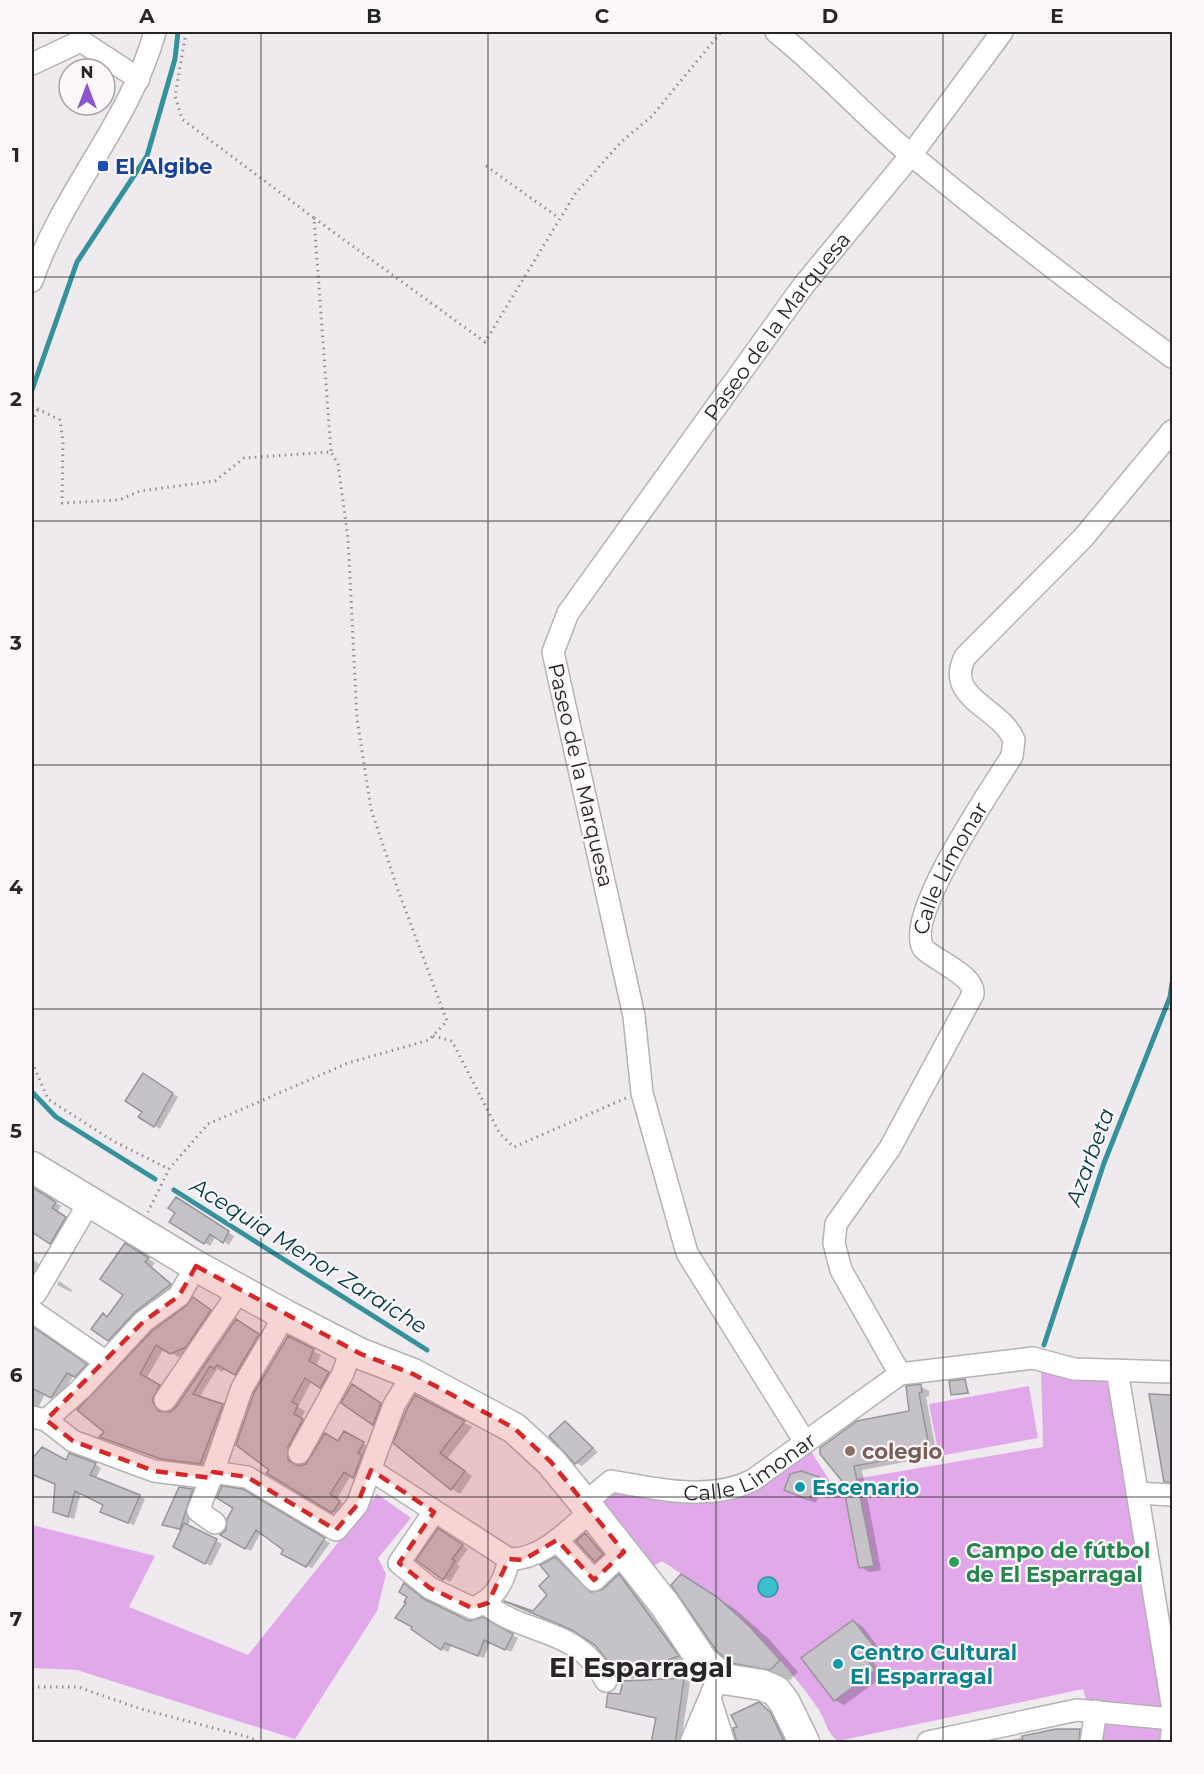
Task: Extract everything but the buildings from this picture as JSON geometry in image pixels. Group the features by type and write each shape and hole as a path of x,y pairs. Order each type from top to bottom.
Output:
{"main road":[{"path":"32,1167 140,1230 196,1266 285,1315 351,1350 413,1374 514,1428 551,1462 665,1605 696,1654 712,1694 729,1681 762,1685 776,1691 785,1703 804,1743"}],"street":[{"path":"32,281 56,224 139,79 155,32"},
{"path":"776,32 799,49 859,111 911,155 1173,357"},
{"name":"Paseo de la Marquesa","path":"805,1442 687,1253 642,1093 634,1016 554,652 568,613 803,286 911,155 1002,32"},
{"path":"32,64 81,41 139,79"},
{"name":"Calle Limonar","path":"900,1374 841,1270 835,1253 834,1232 842,1216 890,1148 974,989 968,980 923,948 920,943 921,928 933,890 1012,756 1014,740 1006,727 963,688 958,677 960,665 964,657 1083,538 1173,431"},
{"path":"32,1293 36,1293 90,1201"},
{"path":"196,1266 179,1296 144,1321 81,1389 39,1418 73,1441 154,1471 247,1477 336,1530 357,1505 394,1405 413,1374"},
{"path":"165,1400 240,1290"},
{"path":"32,1311 106,1362"},
{"path":"215,1523 198,1511 242,1388 285,1315"},
{"path":"299,1453 343,1373 351,1350"},
{"name":"Calle Limonar","path":"508,1559 523,1560 547,1548 611,1481 684,1491 729,1490 753,1480 900,1374 1039,1358 1066,1368 1173,1372"},
{"path":"1118,1370 1137,1493 1165,1610 1173,1704"},
{"path":"371,1470 508,1559 506,1574 486,1604 471,1608 430,1588 399,1563 434,1512"},
{"path":"1137,1493 1173,1495"},
{"path":"557,1540 594,1580 624,1552"},
{"path":"486,1604 496,1612 556,1634 597,1665 606,1681"},
{"path":"691,1743 712,1694"},
{"path":"712,1694 715,1743"},
{"path":"712,1694 727,1743"},
{"path":"928,1743 1077,1710 1173,1719"},
{"path":"1091,1743 1096,1711"},
{"path":"1170,1743 1173,1732"}],"path":[{"path":"186,32 175,96 182,119 485,342 559,218 590,176 621,142 652,116 721,32"},
{"path":"486,166 559,218"},
{"path":"140,1230 169,1169 208,1124 348,1063 429,1040 447,1021 398,890 371,809 357,718 348,538 339,464 331,452 314,218"},
{"path":"32,406 60,420 63,442 62,503 119,500 140,491 215,481 244,458 331,452"},
{"path":"32,422 38,409"},
{"path":"433,1036 452,1041 500,1134 514,1147 617,1101 642,1093"},
{"path":"32,1062 48,1100 113,1142 169,1169"},
{"path":"32,1687 78,1687 141,1709 248,1737 259,1743"}],"highlighted area":[{"path":"196,1266 361,1354 413,1374 514,1428 551,1462 624,1552 594,1580 557,1540 523,1560 509,1559 488,1603 472,1608 430,1588 399,1563 434,1512 371,1470 357,1505 336,1530 247,1477 213,1472 211,1478 154,1471 73,1441 46,1420 144,1321 179,1296"}],"shaded area":[{"path":"1041,1367 1110,1377 1165,1702 1158,1707 1087,1702 1083,1689 838,1741 831,1735 819,1710 805,1690 752,1629 710,1594 662,1561 652,1567 601,1503 615,1490 693,1500 809,1448 831,1483 1043,1447"},
{"path":"1029,1386 1038,1438 939,1456 929,1404"},
{"path":"377,1494 411,1518 378,1558 386,1574 377,1611 295,1739 77,1670 32,1668 32,1525 155,1556 129,1607 248,1655"},
{"path":"1104,1721 1162,1726 1160,1742 1100,1742"}],"water":[{"path":"768,1577 775,1580 778,1587 775,1594 768,1597 761,1594 758,1587 761,1580"}],"waterway":[{"name":"Acequia Menor Zaraiche","path":"32,390 77,262 147,156 175,59 178,32"},
{"name":"Azarbeta","path":"1044,1345 1104,1163 1170,997 1172,983"},
{"name":"Acequia Menor Zaraiche","path":"32,1092 56,1117 155,1179"},
{"name":"Acequia Menor Zaraiche","path":"174,1190 427,1350"}],"place":[{"name":"El Algibe","path":"103,166"},
{"name":"colegio","path":"850,1451"},
{"name":"Escenario","path":"800,1487"},
{"name":"Campo de fútbol de El Esparragal","path":"954,1562"},
{"name":"Centro Cultural El Esparragal","path":"838,1664"}],"district":[{"name":"El Esparragal","path":"641,1667"}]}
